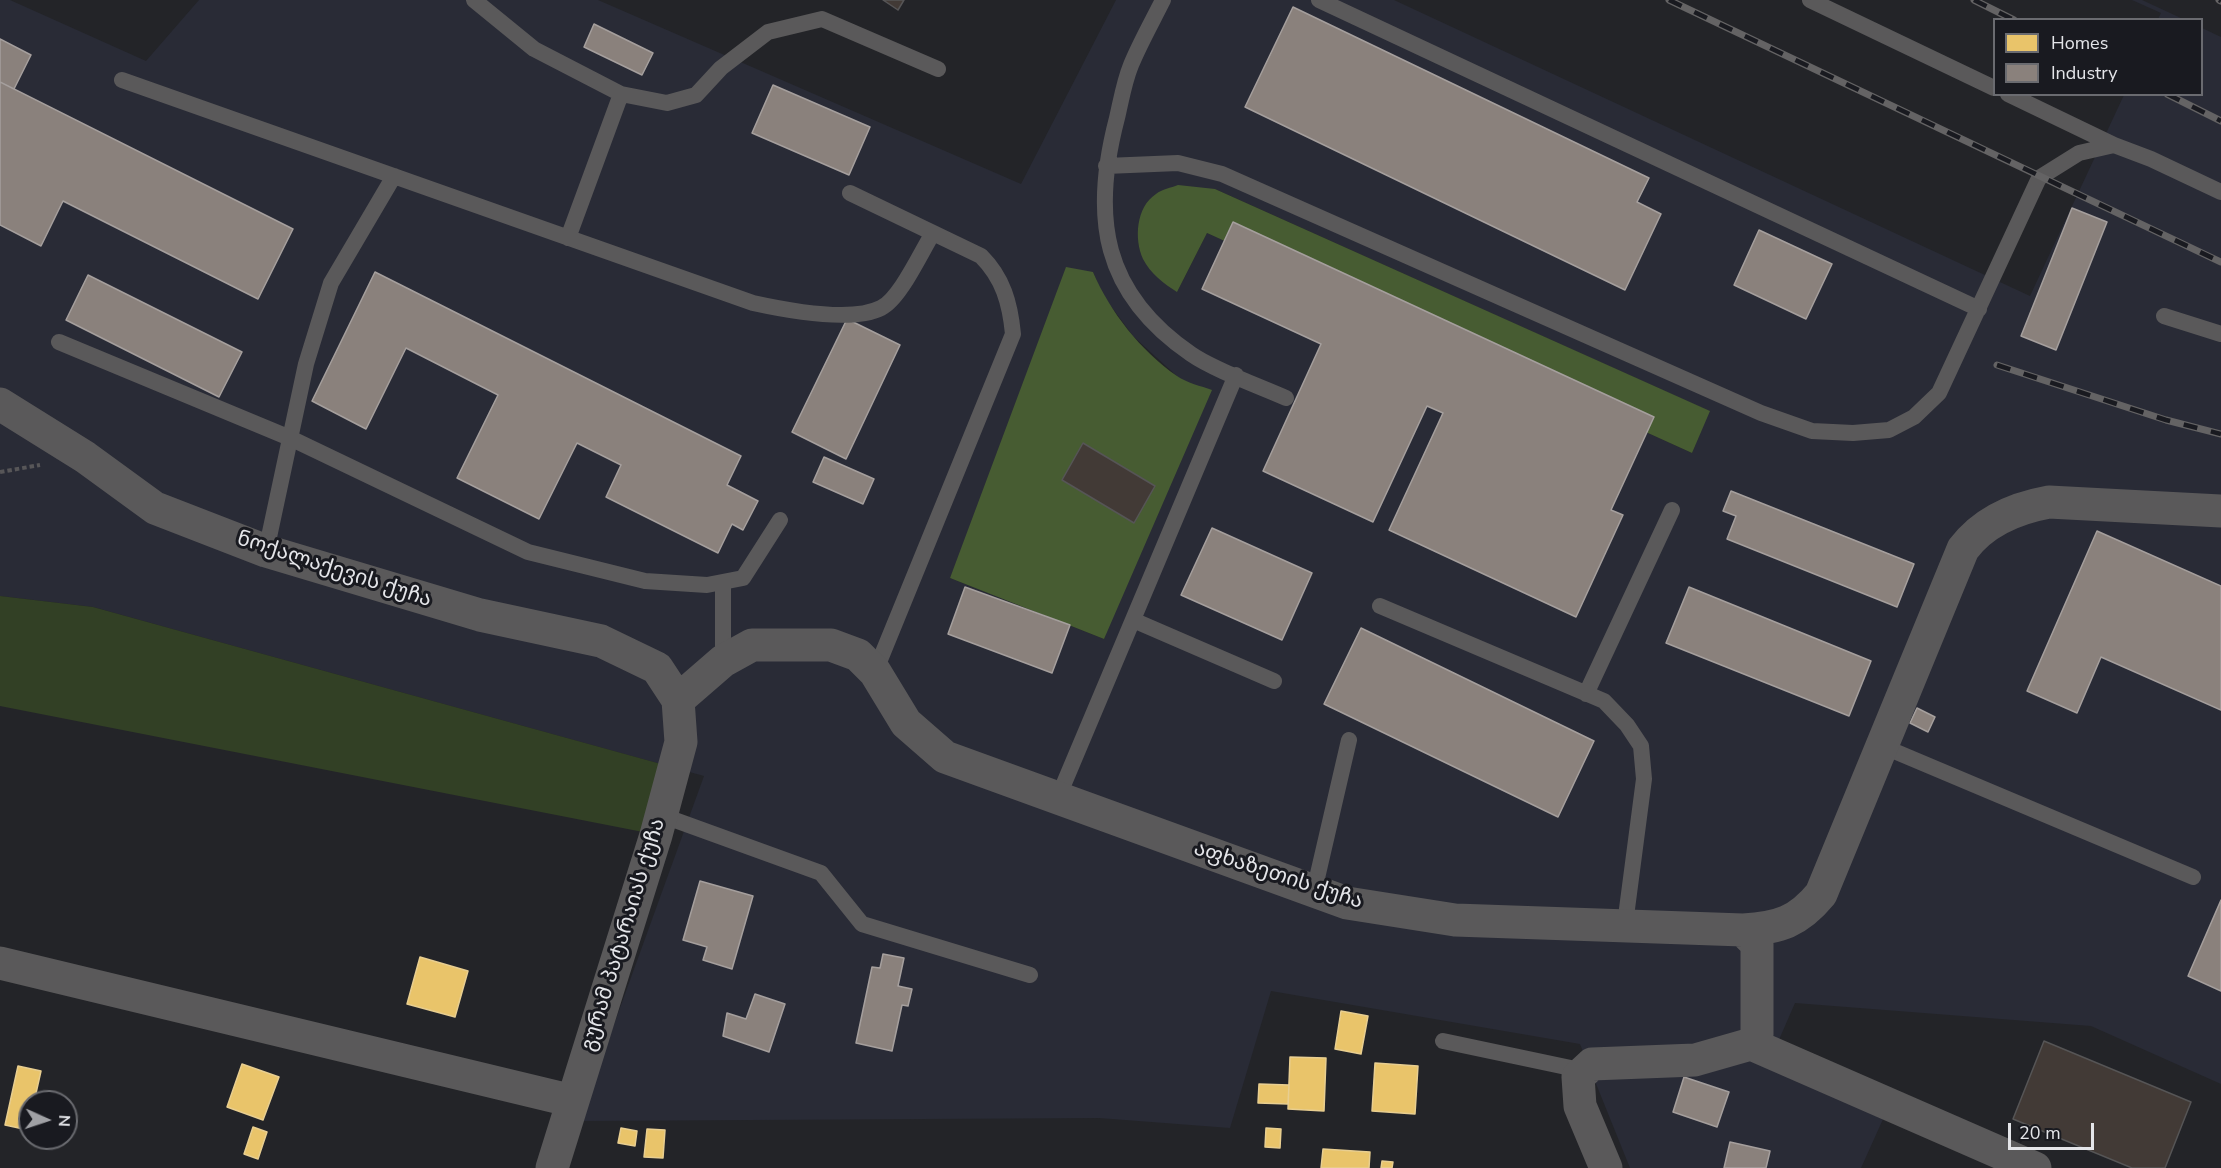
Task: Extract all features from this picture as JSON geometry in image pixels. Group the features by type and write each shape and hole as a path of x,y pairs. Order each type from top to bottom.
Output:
{"street":[{"name":"ნოქალაქევის ქუჩა","path":"0,404 85,457 155,508 266,551 480,615 601,641 657,668 678,700"},
{"name":"აფხაზეთის ქუჩა","path":"678,700 723,661 752,645 831,645 858,654 875,672 906,723 945,757 1057,800 1347,903 1455,920 1770,929 1789,922 1807,911 1821,894 1963,549 1974,534 1997,519 2026,506 2049,502 2221,512"},
{"name":"გურამ პატარაიას ქუჩა","path":"552,1168 661,815 681,742 678,700"},
{"path":"1743,930 1757,944 1757,1035 1751,1044"},
{"path":"0,963 573,1101"},
{"path":"1606,1168 1580,1106 1578,1077 1592,1064 1695,1060 1751,1044 2036,1168"}],"lane":[{"path":"474,0 534,49 621,94 667,103 696,95 721,68 768,32 822,19 938,69"},
{"path":"1163,0 1130,67 1106,166 1103,195 1105,235 1119,274 1143,313 1192,355 1286,398"},
{"path":"1319,0 1979,309"},
{"path":"1810,0 1993,87"},
{"path":"122,80 753,303 796,312 830,314 882,308 900,288 933,233"},
{"path":"568,238 621,94"},
{"path":"2012,96 2114,145 2151,159 2221,192"},
{"path":"1106,166 1178,163 1222,174 1761,413 1812,431 1853,433 1889,430 1914,417 1939,393 2039,178 2079,153 2114,145"},
{"path":"266,551 306,363 331,283 394,176"},
{"path":"850,193 981,256 995,271 1011,306 1013,334 875,672"},
{"path":"2164,316 2221,334"},
{"path":"59,342 290,438 528,552 645,581 707,585 743,578 780,520"},
{"path":"1057,800 1236,375"},
{"path":"1586,694 1672,510"},
{"path":"723,582 723,661"},
{"path":"1380,606 1604,701 1626,725 1641,746 1644,779 1625,924"},
{"path":"1133,620 1274,681"},
{"path":"1314,891 1350,740"},
{"path":"1882,746 2193,876"},
{"path":"661,815 821,873 862,924 1030,975"},
{"path":"1443,1041 1585,1071"}],"shaded area":[{"path":"0,0 10,0 146,61 199,0 598,0 1021,184 1116,0 1394,0 2030,296 2124,96 2203,96 2203,28 2221,37 2221,1084 2091,1026 1795,1003 1768,1065 1888,1108 1861,1168 1630,1168 1580,1044 1271,991 1230,1128 1099,1118 579,1121 704,776 93,607 0,596","holes":["1215,189 1709,411 1692,453 1207,233 1177,292","1093,272 1102,294 1133,336 1179,378 1104,639 950,578"]},
{"path":"2132,0 2142,0 2181,18 2158,18 2161,13"}],"green space":[{"path":"1178,185 1215,189 1710,411 1692,453 1207,233 1177,292 1149,269 1140,251 1138,233 1141,215 1149,200 1161,191"},
{"path":"1066,267 1093,272 1108,302 1128,330 1151,355 1181,378 1212,390 1104,639 950,578"},
{"path":"0,596 93,607 661,764 643,832 0,706"}],"building: Homes":[{"path":"420,957 468,971 455,1017 407,1004"},
{"path":"1341,1011 1368,1016 1361,1054 1335,1049"},
{"path":"1290,1057 1326,1058 1324,1111 1288,1109"},
{"path":"1375,1063 1418,1066 1415,1114 1372,1111"},
{"path":"242,1064 279,1077 263,1120 227,1107"},
{"path":"18,1066 41,1071 37,1090 18,1090 18,1128 5,1125"},
{"path":"1259,1084 1289,1085 1288,1104 1258,1103"},
{"path":"253,1127 267,1132 258,1159 244,1154"},
{"path":"621,1128 637,1131 635,1146 618,1143"},
{"path":"1266,1128 1281,1129 1280,1148 1265,1147"},
{"path":"647,1129 665,1130 663,1158 644,1157"},
{"path":"1323,1149 1370,1152 1369,1168 1321,1168"},
{"path":"1382,1161 1393,1162 1392,1168 1381,1168"}],"building: Industry":[{"path":"1293,7 1649,178 1637,202 1661,214 1625,290 1245,107"},
{"path":"594,24 653,53 642,75 584,47"},
{"path":"0,39 31,55 14,89 0,82"},
{"path":"0,82 293,229 258,299 63,201 41,246 0,225"},
{"path":"773,85 870,127 849,175 752,133"},
{"path":"2072,208 2107,222 2056,350 2021,336"},
{"path":"1233,222 1654,417 1611,510 1623,515 1576,617 1389,530 1443,413 1427,406 1373,522 1263,471 1321,344 1202,289"},
{"path":"1759,230 1832,264 1806,319 1734,285"},
{"path":"375,272 741,456 727,485 758,501 743,530 732,524 718,553 606,497 621,465 577,443 539,519 457,478 498,395 406,348 366,429 312,401"},
{"path":"88,275 242,352 219,397 66,320"},
{"path":"847,319 900,345 846,459 792,432"},
{"path":"824,457 874,479 863,504 813,482"},
{"path":"1731,491 1914,564 1897,607 1727,539 1736,516 1723,511"},
{"path":"1212,528 1312,573 1282,640 1181,595"},
{"path":"2097,531 2221,586 2221,710 2101,657 2077,713 2027,691"},
{"path":"965,587 1070,625 1052,673 948,634"},
{"path":"1689,587 1871,661 1849,716 1666,643"},
{"path":"1361,628 1594,741 1558,817 1324,704"},
{"path":"1917,708 1935,717 1928,732 1910,723"},
{"path":"700,881 753,896 732,969 703,960 707,947 683,940"},
{"path":"2221,900 2221,991 2188,976"},
{"path":"883,954 904,958 898,986 912,989 908,1006 902,1005 892,1051 856,1043 872,967 880,968"},
{"path":"755,994 785,1004 769,1052 723,1036 727,1013 746,1019"},
{"path":"1684,1077 1729,1092 1717,1127 1673,1112"},
{"path":"1730,1142 1770,1151 1766,1168 1724,1168"}],"building: Other":[{"path":"883,0 904,0 898,10"},
{"path":"1083,443 1155,486 1134,523 1062,480"},
{"path":"2044,1041 2191,1102 2165,1168 2132,1168 2013,1119"}],"railway":[{"path":"1669,0 2221,262"},
{"path":"1974,0 2010,18"},
{"path":"2171,96 2221,121"},
{"path":"1997,365 2166,420 2221,434"}]}
